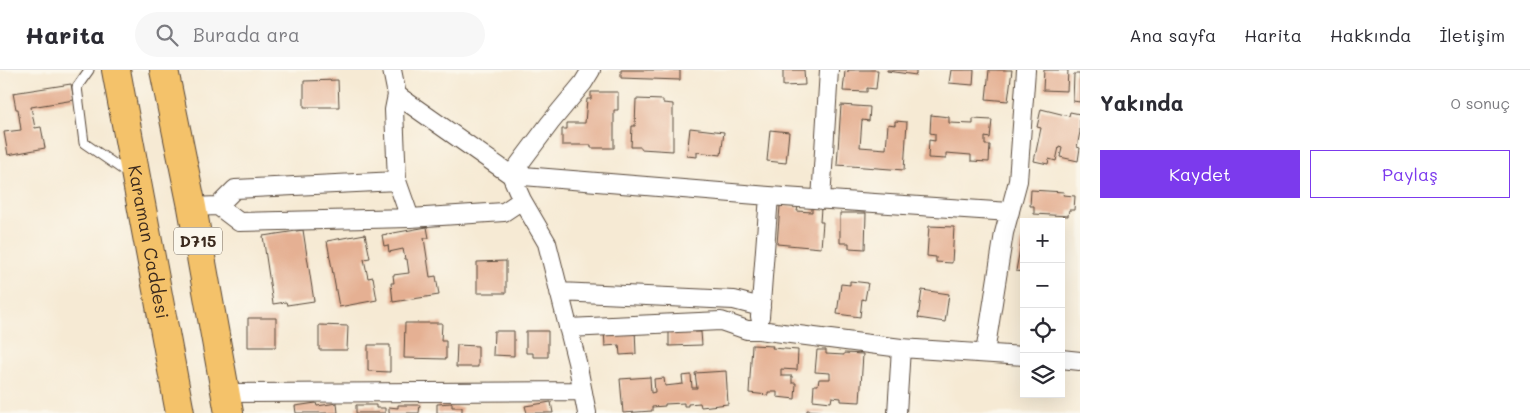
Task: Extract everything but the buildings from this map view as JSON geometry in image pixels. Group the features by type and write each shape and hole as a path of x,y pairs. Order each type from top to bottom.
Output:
{"highway":[{"name":"Karaman Caddesi","path":"116,70 180,413"},
{"name":"D715","path":"164,70 192,207 227,403"}],"street":[{"path":"392,70 397,95 394,110 398,181 410,218"},
{"path":"511,175 550,122 583,83 591,70"},
{"path":"821,200 829,70"},
{"path":"985,353 1004,233 1018,180 1026,70"},
{"path":"397,95 511,175 821,200 1010,212"},
{"path":"511,175 522,200 546,243 587,413"},
{"path":"218,206 235,189 398,181"},
{"path":"759,330 769,196"},
{"path":"192,207 218,206 239,222 410,218 504,212 522,200"},
{"path":"559,292 734,300 761,307"},
{"path":"568,328 721,321 747,330 901,348 1020,356"},
{"path":"897,413 901,348"},
{"path":"1065,360 1080,361"},
{"path":"227,403 583,391"}],"lane":[{"path":"89,70 77,87 84,142 136,180"}]}
